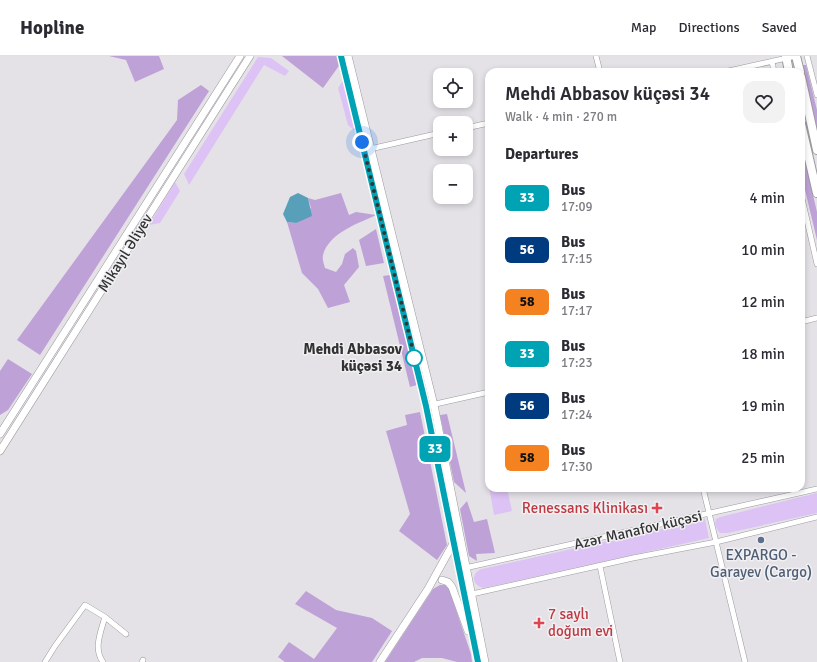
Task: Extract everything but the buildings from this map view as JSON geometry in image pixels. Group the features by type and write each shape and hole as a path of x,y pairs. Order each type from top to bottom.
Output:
{"main road":[{"path":"796,56 799,68"},
{"path":"786,57 788,68"},
{"path":"805,95 816,144"},
{"path":"805,151 817,193"}],"street":[{"name":"Mikayıl Əliyev","path":"0,434 240,56"},
{"name":"Mikayıl Əliyev","path":"0,451 250,56"},
{"path":"341,56 430,405 454,542 477,660"},
{"path":"348,56 462,543 485,662"},
{"path":"596,56 599,68"},
{"path":"741,68 796,56"},
{"path":"807,56 817,95"},
{"path":"772,61 773,68"},
{"path":"473,126 485,124"},
{"path":"370,149 433,135"},
{"path":"805,212 817,264"},
{"path":"805,321 817,318"},
{"path":"430,405 485,393"},
{"name":"Azər Manafov küçəsi","path":"805,492 817,489"},
{"path":"704,492 745,662"},
{"name":"Azər Manafov küçəsi","path":"460,573 467,567 804,492"},
{"name":"Azər Manafov küçəsi","path":"472,594 716,542 817,517"},
{"path":"428,589 454,542"},
{"path":"380,662 428,589 462,543"},
{"path":"600,566 620,662"},
{"path":"428,589 442,580 452,581 468,594 472,594"},
{"path":"442,580 448,582 454,591 477,660"},
{"path":"45,662 85,605 105,617 126,634"},
{"path":"103,662 100,657 98,645 105,617"}],"shaded area":[{"path":"109,56 159,56 164,69 135,82 126,60"},
{"path":"282,56 339,56 341,63 323,88"},
{"path":"258,57 271,58 289,71 285,76 264,65 189,185 184,174"},
{"path":"801,65 806,65 817,110 817,135 805,82 805,68 802,68"},
{"path":"344,79 356,132 348,125 338,88"},
{"path":"201,85 209,91 40,355 17,340 177,120 178,100"},
{"path":"805,161 817,212 817,240 805,190"},
{"path":"175,182 180,191 160,223 149,225"},
{"path":"341,193 349,215 356,212 376,215 337,235 326,247 323,255 325,268 336,272 342,264 345,254 353,248 356,251 359,267 344,285 350,302 328,308 318,289 302,273 287,222 296,223 311,208 308,198 315,200"},
{"path":"376,229 384,263 366,266 359,240"},
{"path":"390,275 417,385 410,387 383,276"},
{"path":"8,359 32,374 8,410 0,415 0,371"},
{"path":"420,412 447,545 437,560 399,531 410,514 386,431 407,425 405,415"},
{"path":"447,414 466,493 454,482 440,415"},
{"path":"490,492 508,492 512,511 494,515"},
{"path":"817,493 817,513 728,533 720,533 717,530 715,523 716,519 720,517"},
{"path":"467,501 474,522 487,519 495,553 476,554 477,561 469,556 460,509"},
{"path":"705,519 709,538 484,588 477,585 474,579 476,573 482,569"},
{"path":"440,585 445,585 449,589 471,654 472,662 457,662 442,658 422,658 414,662 385,662 433,589"},
{"path":"306,591 336,610 372,618 392,631 372,662 285,662 278,657 289,642 314,659 337,628 295,604"}],"water":[{"path":"298,193 308,198 312,216 296,223 287,222 283,214 290,197"}],"bus line":[{"name":"33","path":"341,56 426,406 478,662"}],"place":[{"name":"Mehdi Abbasov küçəsi 34","path":"414,358"},
{"name":"Renessans Klinikası","path":"657,508"},
{"name":"EXPARGO - Garayev (Cargo)","path":"761,540"},
{"name":"7 saylı doğum evi","path":"539,623"}],"route":[{"path":"362,142 416,363 414,358"}]}
